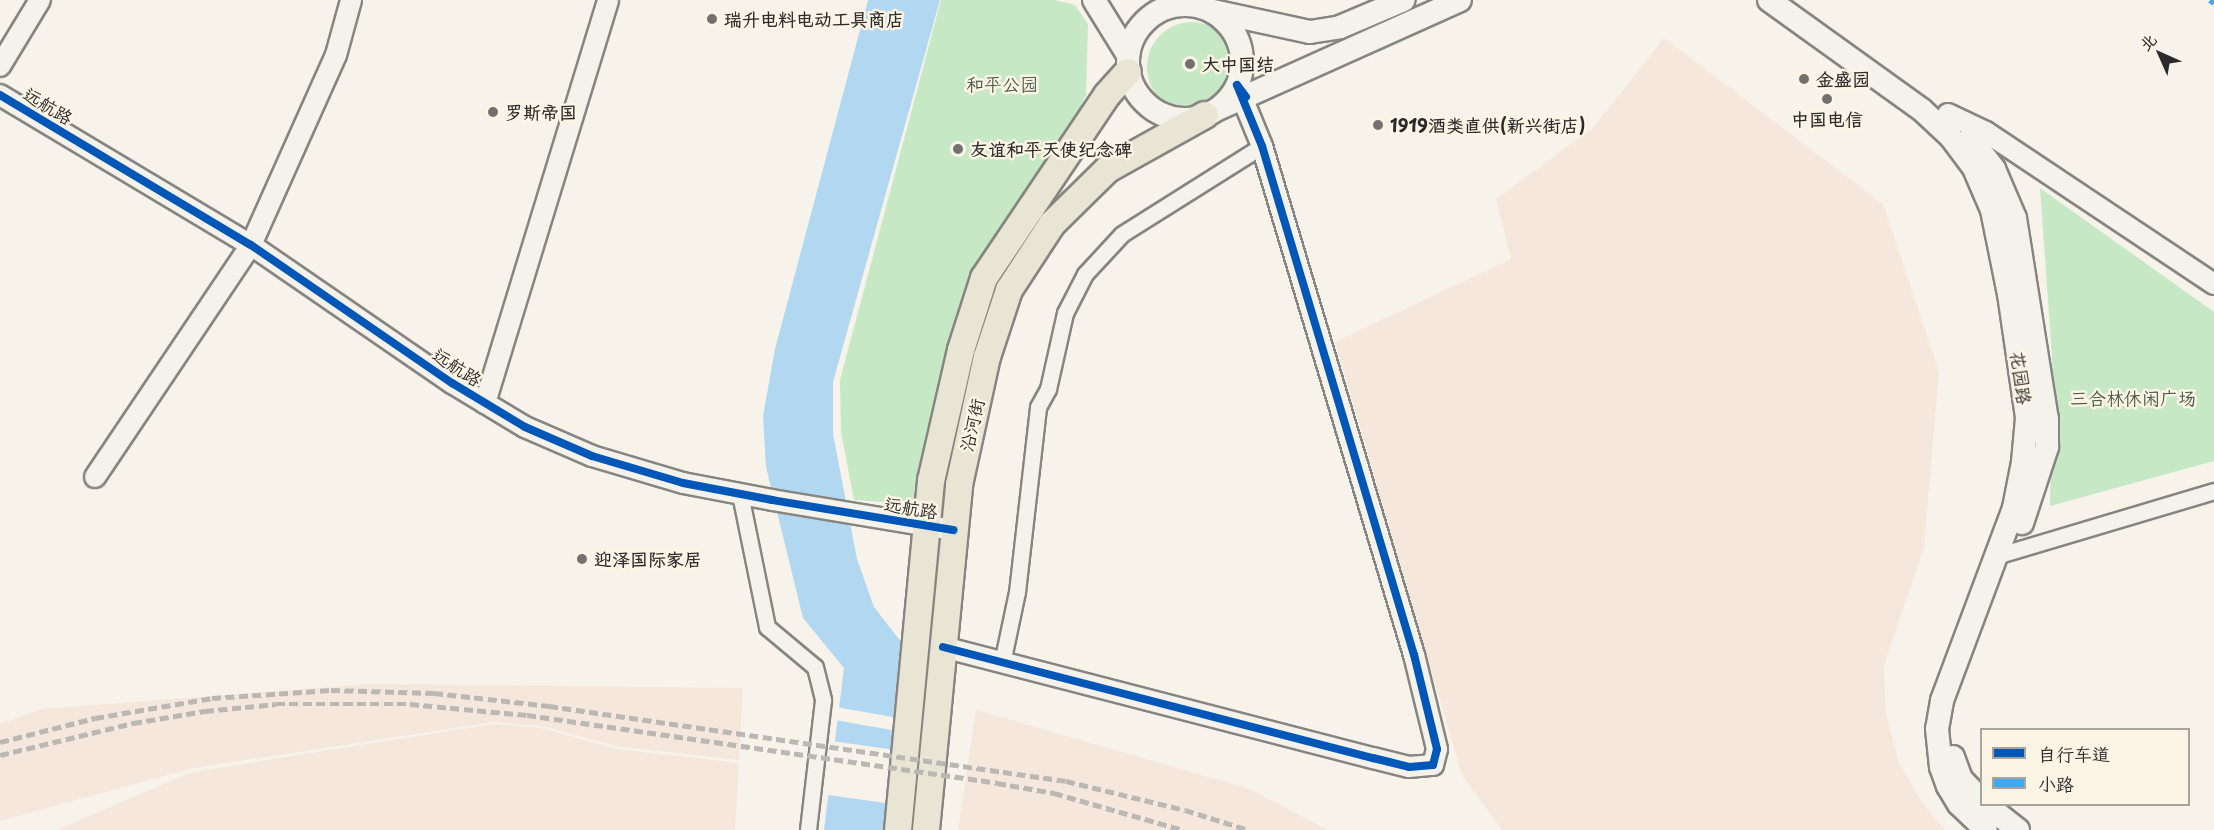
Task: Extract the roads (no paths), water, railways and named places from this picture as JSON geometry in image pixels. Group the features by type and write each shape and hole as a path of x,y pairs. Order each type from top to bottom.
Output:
{"main road":[{"path":"1094,0 1128,63 1136,93 1162,114 1183,119 1205,115 1242,93 1460,0"},
{"path":"1128,63 1133,37 1144,21 1160,10 1188,5 1241,9 1310,32 1340,27 1404,0"},
{"name":"花园路","path":"1769,0 1936,123 1973,166 1992,210 2009,294 2027,418 2023,462 2003,554 1956,701 1952,725 1953,759 1956,769 1961,780 1980,799"},
{"name":"花园路","path":"1800,2 1948,114 1974,142 1994,169 2015,218 2048,419 2047,447 1942,701 1937,729 1937,748 1948,786 1959,804 1986,830"},
{"path":"1188,5 1226,22 1238,41 1242,63 1242,93"},
{"name":"沿河街","path":"898,830 931,481 958,360 984,278 1128,63"},
{"name":"沿河街","path":"926,830 958,485 987,357 1009,290 1052,224 1107,168 1205,115"},
{"path":"1988,806 2018,830"}],"street":[{"path":"0,66 40,0"},
{"path":"95,477 251,244 336,55 351,0"},
{"path":"485,403 608,0"},
{"path":"943,647 1409,767 1433,765 1437,750 1414,655 1262,146 1242,93"},
{"name":"远航路","path":"0,95 251,244 452,383 525,427 592,456 683,483 954,530"},
{"path":"1948,114 1986,132 2214,284"},
{"path":"1002,663 1017,592 1038,407 1048,390 1065,313 1085,274 1122,234 1262,146"},
{"path":"2003,554 2214,491"},
{"path":"740,494 767,627 815,667 823,700 808,830"}],"water":[{"path":"868,0 940,0 833,382 833,434 857,559 874,607 909,652 888,830 824,830 844,668 803,618 766,467 763,416 775,349"}],"railway":[{"path":"0,742 95,718 212,698 331,690 434,693 549,706 1066,781 1185,810 1249,830"},
{"path":"0,755 133,723 205,711 276,704 410,704 527,715 997,783 1054,793 1183,830"}],"place":[{"name":"瑞升电料电动工具商店","path":"712,19"},
{"name":"大中国结","path":"1190,64"},
{"name":"金盛园","path":"1804,79"},
{"name":"中国电信","path":"1827,99"},
{"name":"罗斯帝国","path":"493,112"},
{"name":"1919酒类直供(新兴街店)","path":"1378,125"},
{"name":"友谊和平天使纪念碑","path":"958,149"},
{"name":"迎泽国际家居","path":"582,559"}],"park label":[{"name":"和平公园","path":"1002,84"},
{"name":"三合林休闲广场","path":"2133,398"}]}
